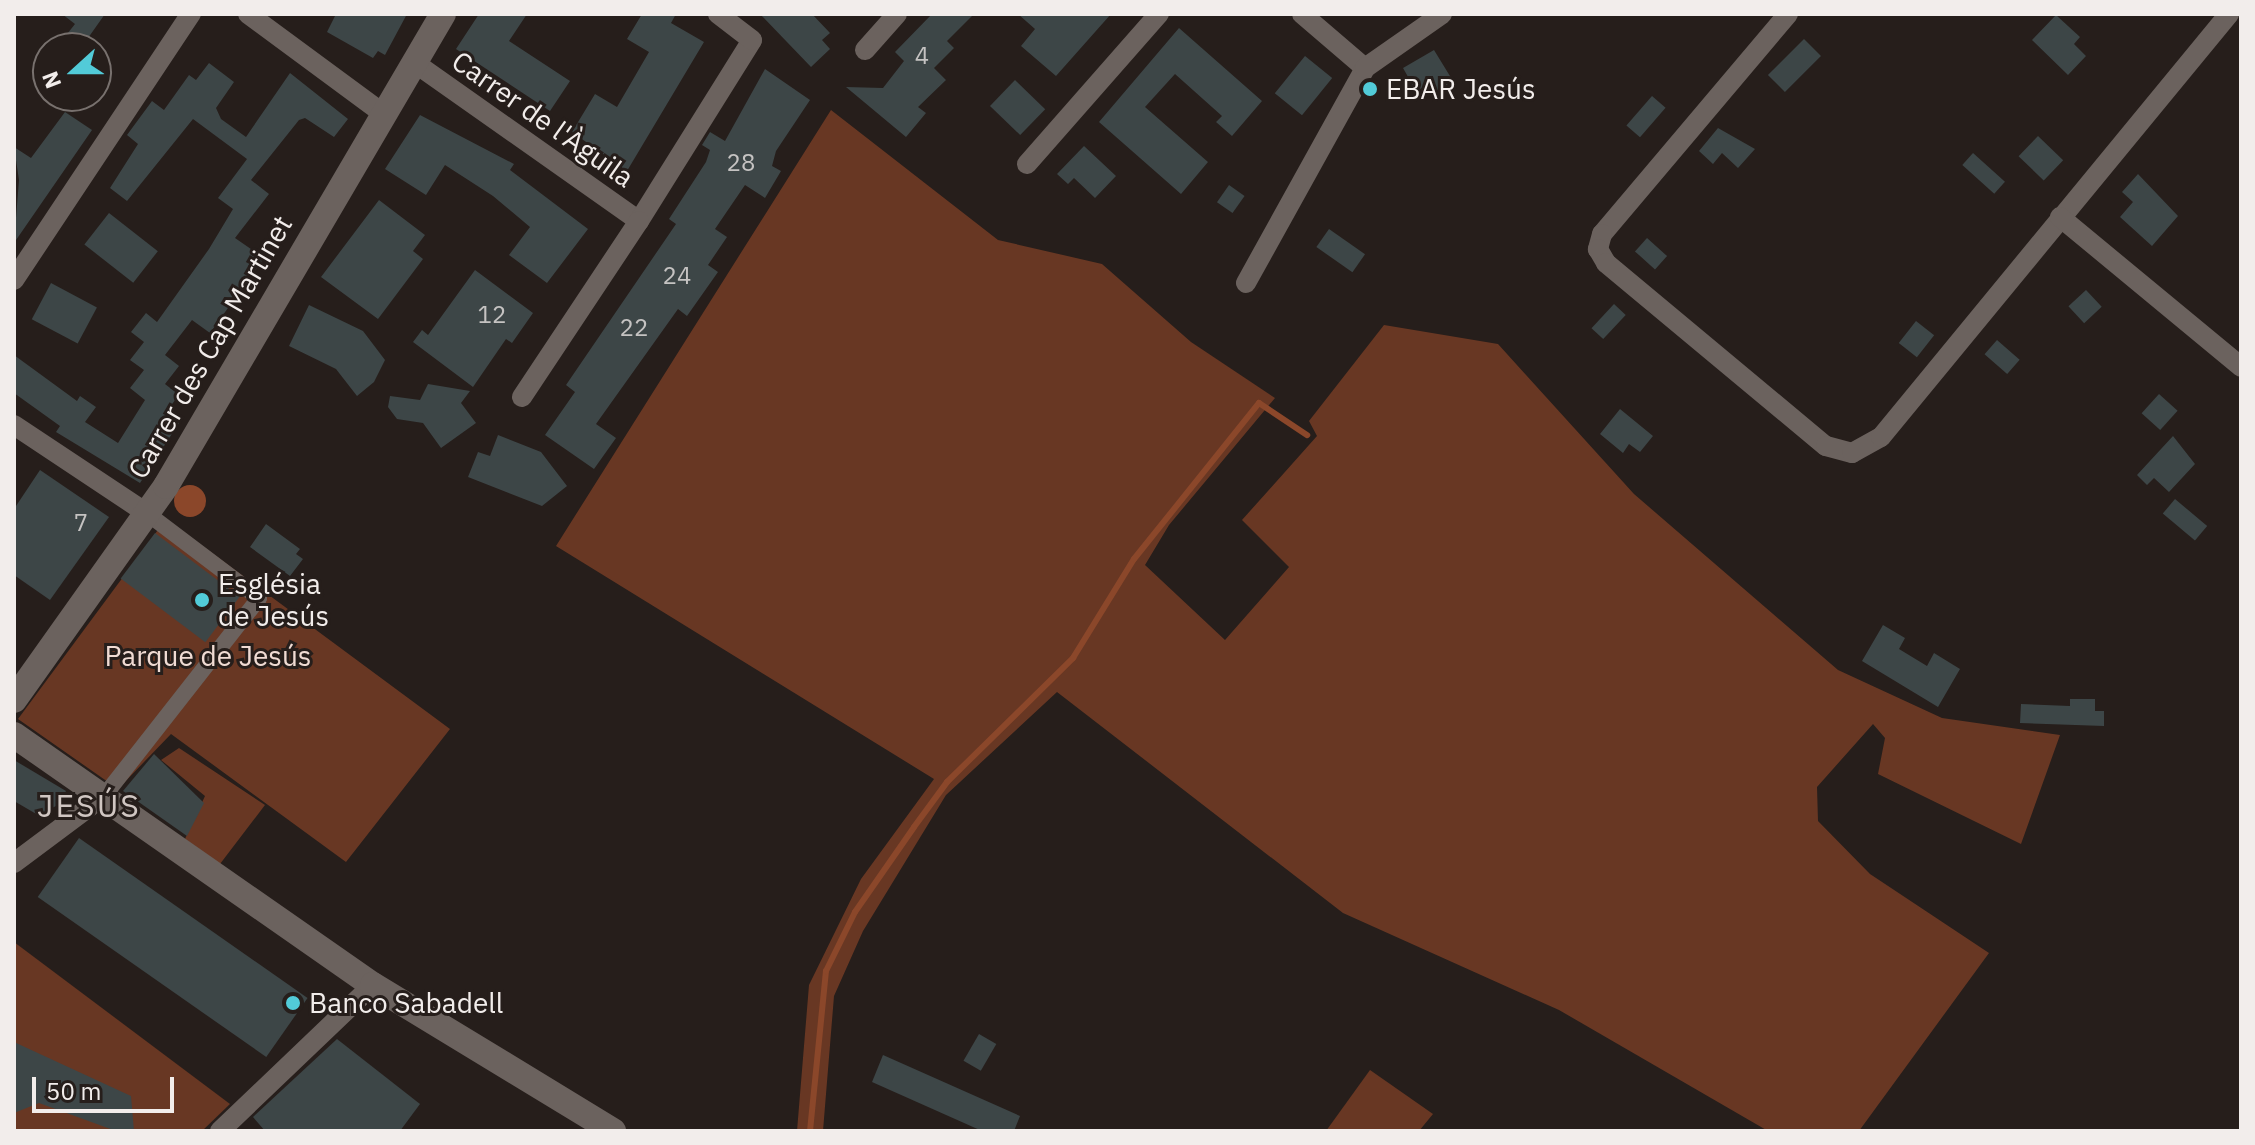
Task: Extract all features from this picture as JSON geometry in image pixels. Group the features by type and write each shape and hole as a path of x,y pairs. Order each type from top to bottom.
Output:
{"street":[{"path":"14,280 191,14"},
{"path":"248,14 385,115"},
{"name":"Carrer des Cap Martinet","path":"14,700 148,514 443,14"},
{"name":"Carrer de l'Àguila","path":"522,397 639,221 752,40 718,14"},
{"path":"865,50 897,14"},
{"path":"1027,164 1159,14"},
{"path":"1302,14 1365,68"},
{"path":"1246,283 1365,68 1442,14"},
{"path":"1788,14 1602,234 1598,249 1606,263 1826,446 1852,453 1881,437 2229,14"},
{"name":"Carrer de l'Àguila","path":"415,63 639,221"},
{"path":"2060,217 2241,367"},
{"path":"14,425 148,514 259,598 104,796 14,863"},
{"path":"14,735 373,985 601,1128"},
{"path":"224,1130 373,985"}],"green space":[{"path":"831,110 998,240 1102,264 1191,342 1275,398 1169,525 1145,565 1225,640 1289,567 1242,520 1317,436 1309,421 1384,325 1498,344 1634,494 1838,670 1942,718 2060,735 2021,844 1878,774 1885,738 1873,724 1817,787 1818,821 1870,874 1989,953 1859,1131 1768,1131 1559,1010 1343,913 1057,692 946,795 863,931 834,996 823,1131 797,1131 809,985 861,879 934,779 556,546"},
{"name":"Parque de Jesús","path":"166,519 450,729 346,862 171,734 118,789 18,719"},
{"path":"179,748 265,805 220,864 185,839 205,796 161,760"},
{"path":"14,942 230,1104 202,1131 14,1131"},
{"path":"1370,1070 1433,1114 1419,1131 1326,1131"}],"shaded area":[{"path":"190,485 201,490 206,501 201,512 190,517 179,512 174,501 179,490"}],"building":[{"path":"62,14 105,14 92,32 69,32 75,24"},
{"path":"336,14 407,14 385,55 378,51 373,58 327,32"},
{"path":"479,14 527,14 509,41 570,81 550,111 456,49"},
{"path":"642,14 676,14 671,23 704,42 627,171 572,132 595,94 617,107 649,52 627,39"},
{"path":"760,14 812,14 830,33 822,40 830,49 811,67"},
{"path":"932,14 974,14 947,41 954,48 934,68 946,80 918,107 926,113 906,137 846,87 883,88 904,61 895,52"},
{"path":"1018,14 1111,14 1056,76 1021,46 1035,29"},
{"path":"2056,15 2080,37 2074,44 2086,56 2068,75 2032,40"},
{"path":"1179,28 1262,101 1232,136 1216,122 1222,116 1175,74 1145,107 1208,162 1181,194 1099,122"},
{"path":"1804,39 1821,56 1785,92 1768,75"},
{"path":"1434,50 1453,81 1431,94 1426,86 1416,91 1403,68"},
{"path":"1305,56 1332,78 1302,115 1275,93"},
{"path":"209,63 234,82 216,108 221,119 246,137 290,73 348,119 334,137 305,118 299,120 251,180 269,194 235,238 264,258 210,333 192,320 165,355 179,366 165,384 179,395 166,412 179,423 140,483 56,432 60,426 14,393 14,355 77,401 80,396 96,407 85,422 118,443 145,400 130,388 144,370 130,360 144,342 131,332 146,313 157,322 209,249 233,209 218,198 247,159 193,119 127,201 110,188 138,144 127,135 152,101 164,110 189,75 196,80"},
{"path":"765,69 810,100 776,151 772,166 781,171 765,198 745,185 715,229 727,237 708,265 718,272 687,316 678,309 596,424 616,438 594,469 545,435 575,392 566,385 676,224 669,219 706,162 710,150 702,145 710,132 725,141"},
{"path":"1015,80 1045,109 1020,135 990,106"},
{"path":"1652,96 1666,108 1640,137 1626,125"},
{"path":"65,112 92,130 14,243 19,180 14,147 31,158"},
{"path":"420,115 514,164 510,170 588,229 547,283 509,255 530,227 493,196 445,165 426,195 385,169"},
{"path":"1718,128 1755,149 1738,168 1722,153 1713,164 1699,151"},
{"path":"2038,136 2063,160 2044,180 2019,156"},
{"path":"1084,146 1116,176 1095,198 1074,178 1068,184 1057,174"},
{"path":"1973,153 2005,182 1994,194 1962,165"},
{"path":"2138,174 2178,216 2152,246 2120,217 2133,202 2122,192"},
{"path":"1229,185 1245,196 1233,213 1217,202"},
{"path":"379,200 425,235 413,251 423,259 378,319 321,277"},
{"path":"109,213 158,251 133,283 84,245"},
{"path":"1329,229 1365,254 1352,272 1316,247"},
{"path":"1647,238 1667,256 1655,269 1635,251"},
{"path":"475,270 533,313 512,343 506,339 473,387 413,342 422,330 428,335"},
{"path":"51,283 97,307 78,344 32,319"},
{"path":"2086,290 2102,307 2084,323 2068,306"},
{"path":"1614,304 1626,315 1603,339 1591,328"},
{"path":"309,305 363,331 385,360 374,382 357,396 336,369 289,346"},
{"path":"1916,321 1934,335 1917,357 1899,343"},
{"path":"1997,340 2020,360 2007,374 1985,354"},
{"path":"428,384 470,391 461,403 476,423 441,448 423,423 397,419 388,407 390,396 420,400"},
{"path":"2159,394 2178,411 2160,430 2142,413"},
{"path":"1620,409 1653,436 1640,452 1629,444 1623,453 1600,434"},
{"path":"498,435 541,452 567,486 542,506 468,477 478,452 490,456"},
{"path":"2173,436 2195,464 2169,492 2154,478 2147,485 2137,475"},
{"path":"40,470 109,517 50,600 14,575 14,509"},
{"path":"2175,499 2207,526 2195,541 2163,514"},
{"path":"266,524 300,549 296,554 303,559 290,576 250,547"},
{"path":"155,533 240,597 205,642 121,579"},
{"path":"1883,625 1905,638 1899,649 1927,666 1934,653 1960,669 1938,707 1862,661"},
{"path":"2070,699 2095,699 2095,711 2104,711 2104,726 2020,723 2021,704 2070,706"},
{"path":"154,754 204,803 187,836 123,791"},
{"path":"14,760 66,791 58,805 38,815 14,801"},
{"path":"79,838 308,998 266,1057 38,897"},
{"path":"979,1034 996,1044 981,1071 964,1061"},
{"path":"337,1039 420,1104 400,1131 265,1131 253,1117"},
{"path":"14,1042 131,1096 134,1131 116,1131 39,1103 14,1113"},
{"path":"883,1055 1020,1116 1014,1131 982,1131 872,1082"}],"waterway":[{"path":"810,1131 826,971 855,912 914,827 947,782 1073,658 1134,559 1259,403 1307,435"}],"place":[{"name":"EBAR Jesús","path":"1370,89"},
{"name":"Església de Jesús","path":"202,600"},
{"name":"Banco Sabadell","path":"293,1003"}],"district":[{"name":"JESÚS","path":"89,805"}]}
